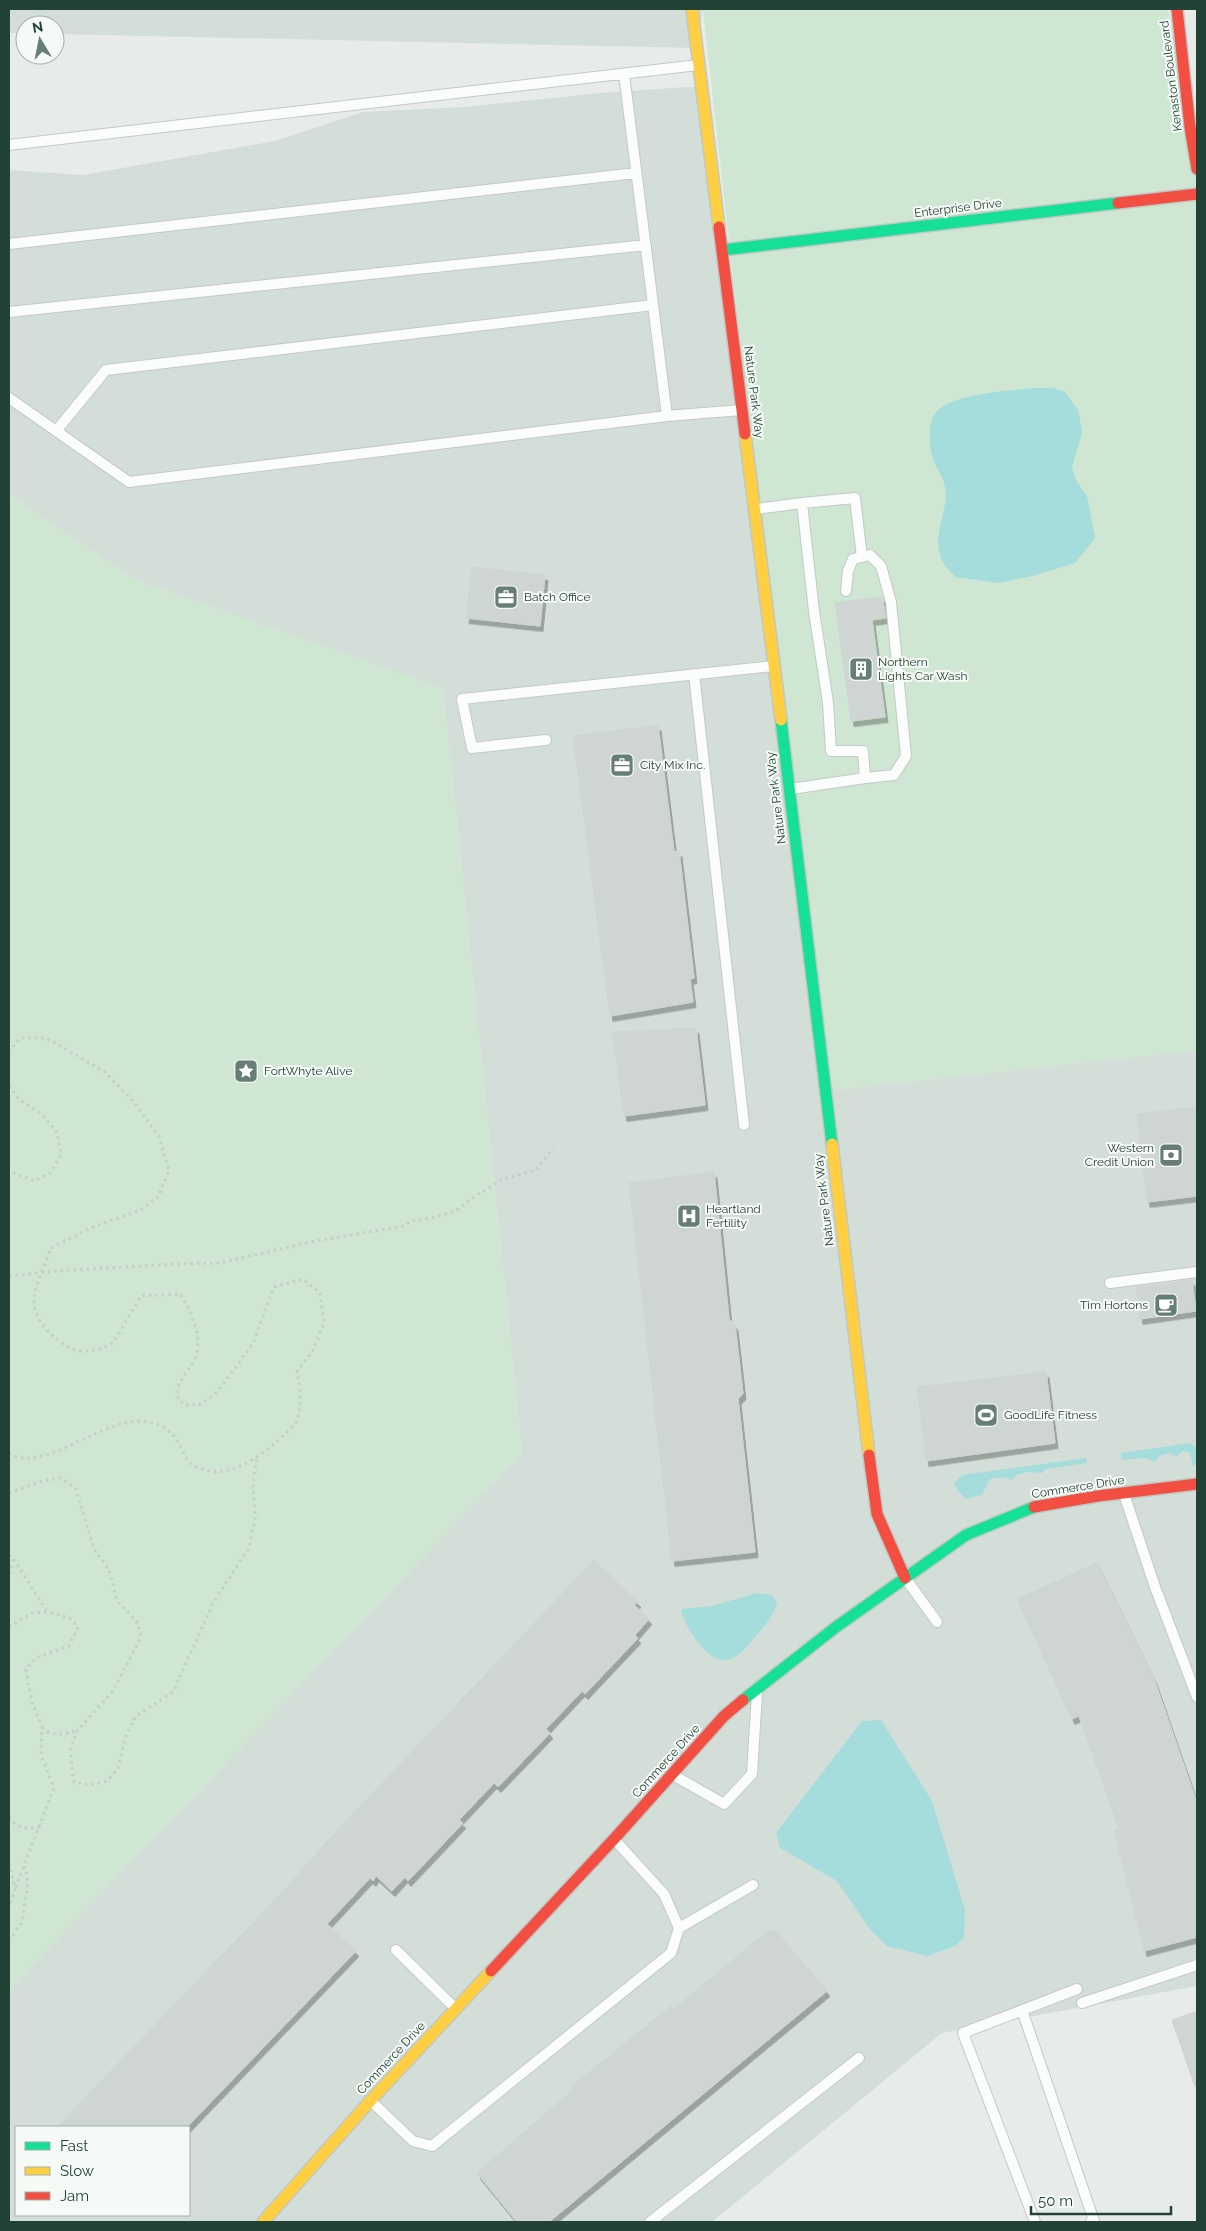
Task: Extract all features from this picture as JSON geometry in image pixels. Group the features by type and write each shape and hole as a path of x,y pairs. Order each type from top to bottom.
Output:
{"street":[{"name":"Nature Park Way","path":"692,9 877,1514 905,1578"},
{"name":"Kenaston Boulevard","path":"1177,9 1190,127 1197,169"},
{"name":"Enterprise Drive","path":"723,250 1197,194"},
{"name":"Commerce Drive","path":"263,2222 371,2100 614,1839 724,1716 757,1688 836,1627 966,1535 1030,1508 1197,1484"}],"lane":[{"path":"9,145 699,65"},
{"path":"624,74 667,416"},
{"path":"9,244 636,173"},
{"path":"9,312 646,245"},
{"path":"56,431 106,370 653,305"},
{"path":"9,398 129,482 667,416 742,410"},
{"path":"755,510 855,498 862,557"},
{"path":"802,503 814,610 828,703 830,752 863,752 865,778"},
{"path":"788,790 894,775 906,756 891,602 881,566 870,555 853,559 848,571 846,591"},
{"path":"546,740 472,748 462,699 774,666"},
{"path":"694,674 744,1125"},
{"path":"1110,1283 1197,1272"},
{"path":"1124,1493 1155,1586 1197,1697"},
{"path":"905,1578 937,1622"},
{"path":"672,1774 724,1804 752,1774 757,1688"},
{"path":"371,2100 413,2141 432,2146 671,1953 679,1928 664,1894 614,1839"},
{"path":"679,1928 753,1885"},
{"path":"396,1950 456,2009"},
{"path":"1082,2003 1197,1965"},
{"path":"1035,2222 963,2033 1077,1989"},
{"path":"1022,2010 1093,2222"},
{"path":"650,2222 859,2058"}],"path":[{"path":"9,1052 20,1038 47,1038 106,1072 135,1103 159,1137 169,1171 158,1197 141,1210 95,1226 51,1248 34,1296 39,1320 59,1342 78,1351 98,1350 115,1341 127,1316 141,1296 180,1294 191,1310 198,1342 194,1362 178,1383 176,1395 184,1405 199,1405 214,1395 254,1341 274,1287 303,1280 320,1293 324,1323 314,1350 297,1372 302,1403 296,1422 270,1449 257,1458 223,1472 208,1471 190,1464 175,1437 158,1423 130,1422 94,1433 59,1450 36,1457 22,1458 9,1453"},
{"path":"9,1086 19,1099 42,1115 57,1132 61,1155 50,1173 34,1181 9,1171"},
{"path":"9,1276 43,1272 177,1264 220,1264 310,1242 404,1226 410,1221 437,1217 459,1209 472,1198 503,1179 536,1170 553,1148"},
{"path":"9,1493 42,1481 61,1478 76,1489 94,1548 108,1570 117,1600 137,1622 141,1637 113,1691 77,1731 70,1751 74,1782 91,1786 107,1781 118,1769 125,1738 135,1717 173,1692 214,1600 249,1548 255,1518 253,1482 257,1458"},
{"path":"9,1555 14,1559 47,1612"},
{"path":"9,1576 14,1559"},
{"path":"9,1626 32,1613 47,1612 70,1618 78,1627 69,1646 35,1658 26,1670 32,1702 42,1727 49,1734 59,1735 77,1731"},
{"path":"9,1908 54,1788 41,1755 42,1727"},
{"path":"9,1818 12,1822 23,1828 38,1828"},
{"path":"9,1863 15,1889"},
{"path":"9,1941 22,1922 28,1882 24,1865"}],"shaded area":[{"path":"9,9 703,9 696,48 65,34 65,15 15,15 15,33 9,33"},
{"path":"701,86 824,1091 1197,1050 1197,1986 942,2033 712,2222 9,2222 9,1989 522,1454 443,689 136,580 9,495 9,170 83,175 275,141 363,112 463,107 601,93"}],"green space":[{"path":"703,9 1168,9 1197,171 1197,1050 824,1091"},
{"name":"FortWhyte Alive","path":"9,495 136,580 443,688 522,1454 9,1989"}],"water":[{"path":"1031,388 1053,388 1065,392 1079,412 1082,433 1072,467 1076,480 1087,496 1095,538 1075,563 1033,576 999,583 955,577 943,562 938,546 946,490 931,451 930,433 933,416 943,406 967,397"},
{"path":"1189,1443 1197,1448 1197,1464 1193,1466 1190,1453 1182,1451 1177,1457 1170,1453 1161,1455 1154,1462 1146,1458 1122,1460 1121,1453"},
{"path":"1086,1458 1087,1463 1046,1469 1042,1473 1028,1472 1016,1475 1010,1480 1005,1477 990,1479 982,1495 966,1499 958,1491 954,1483 962,1475"},
{"path":"757,1593 771,1595 777,1603 768,1621 747,1647 731,1659 719,1659 704,1650 687,1626 681,1611 683,1609 712,1606"},
{"path":"881,1720 932,1801 965,1910 964,1938 955,1946 928,1956 887,1946 869,1928 837,1881 780,1848 776,1833 862,1721"}],"building":[{"name":"Batch Office","path":"472,567 545,575 540,626 466,618"},
{"name":"Northern Lights Car Wash","path":"882,597 886,618 872,620 885,717 851,721 835,603"},
{"path":"658,725 674,852 679,851 694,978 690,979 693,1002 610,1016 573,736"},
{"path":"696,1028 705,1105 624,1116 612,1032"},
{"path":"1197,1107 1197,1196 1147,1202 1137,1114"},
{"path":"714,1172 729,1319 735,1325 743,1394 738,1399 755,1552 672,1561 629,1183"},
{"name":"Tim Hortons","path":"1192,1280 1196,1311 1140,1319 1136,1288"},
{"name":"GoodLife Fitness","path":"1046,1372 1055,1443 926,1461 917,1387"},
{"path":"594,1560 638,1602 634,1605 649,1619 635,1635 638,1638 585,1694 582,1691 546,1729 550,1733 498,1787 494,1783 459,1820 463,1823 408,1881 405,1877 392,1891 376,1876 373,1881 370,1878 327,1924 356,1951 188,2126 58,2126 288,1886 329,1839"},
{"path":"1097,1563 1154,1679 1197,1803 1197,1937 1144,1951 1114,1831 1119,1829 1079,1716 1072,1719 1017,1599"},
{"path":"769,1930 776,1931 827,1991 549,2222 517,2222 477,2173 574,2089 572,2086 671,2006 674,2009"},
{"path":"1197,2011 1197,2087 1195,2087 1172,2020"}],"traffic: fast":[{"path":"723,250 1118,203"},
{"path":"781,720 832,1144"},
{"path":"743,1700 836,1627 966,1535 1034,1507"}],"traffic: slow":[{"path":"692,9 719,227"},
{"path":"745,434 781,720"},
{"path":"832,1144 869,1455"},
{"path":"263,2222 371,2100 491,1971"}],"traffic: jam":[{"path":"1177,9 1190,127 1197,169"},
{"path":"1118,203 1197,194"},
{"path":"719,227 745,434"},
{"path":"869,1455 877,1514 905,1578"},
{"path":"1034,1507 1098,1496 1197,1484"},
{"path":"491,1971 614,1839 724,1716 743,1700"}],"place":[{"name":"Batch Office","path":"506,597"},
{"name":"Northern Lights Car Wash","path":"861,669"},
{"name":"City Mix Inc.","path":"622,765"},
{"name":"FortWhyte Alive","path":"246,1071"},
{"name":"Western Credit Union","path":"1171,1155"},
{"name":"Heartland Fertility","path":"689,1216"},
{"name":"Tim Hortons","path":"1166,1305"},
{"name":"GoodLife Fitness","path":"986,1415"}]}
